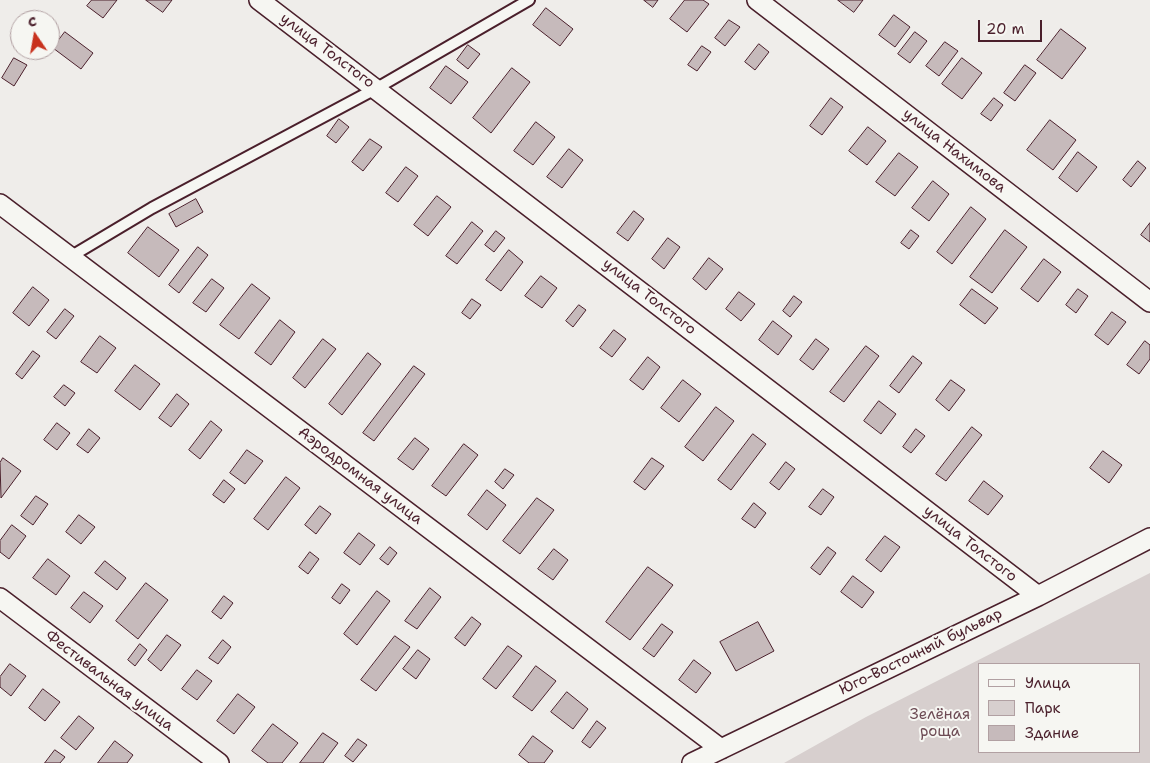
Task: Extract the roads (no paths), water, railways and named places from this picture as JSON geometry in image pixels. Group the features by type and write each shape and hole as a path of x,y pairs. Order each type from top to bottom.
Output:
{"street":[{"name":"улица Толстого","path":"259,0 377,88 1038,596"},
{"name":"улица Нахимова","path":"757,0 1150,302"},
{"name":"Аэродромная улица","path":"0,204 720,749"},
{"name":"Юго-Восточный бульвар","path":"692,763 1038,596 1150,538"},
{"name":"Фестивальная улица","path":"0,598 219,763"}],"lane":[{"path":"70,257 152,208 377,88 529,0"}],"park label":[{"name":"Зелёная роща","path":"940,724"}]}
